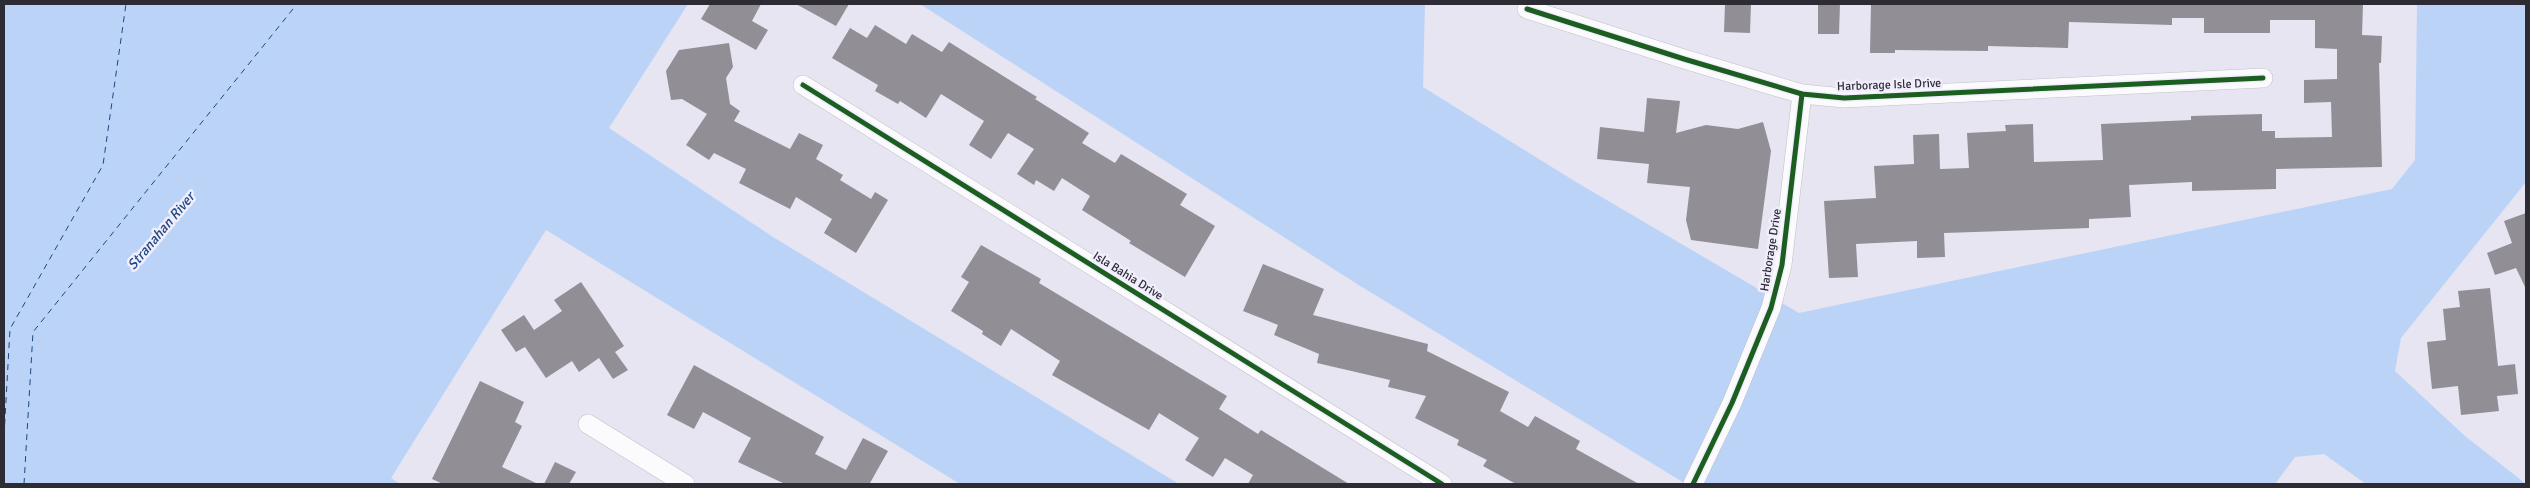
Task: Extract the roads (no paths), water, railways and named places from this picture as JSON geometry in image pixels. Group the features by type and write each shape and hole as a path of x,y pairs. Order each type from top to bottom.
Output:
{"street":[{"name":"Harborage Isle Drive","path":"1527,9 1802,94 1844,98 2263,78"},
{"name":"Isla Bahia Drive","path":"803,85 1442,484"},
{"name":"Harborage Drive","path":"1693,484 1732,403 1772,308 1782,265 1802,94"},
{"path":"588,424 685,484"}],"water":[{"name":"Stranahan River","path":"4,4 688,4 609,128 773,237 1179,484 960,484 546,230 391,478 400,484 4,484"},
{"path":"920,4 1425,4 1423,87 1576,182 1799,313 2392,189 2415,160 2417,4 2526,4 2526,182 2401,338 2395,371 2465,436 2526,484 2366,484 2324,454 2295,457 2275,484 1686,484 1357,284"}]}
